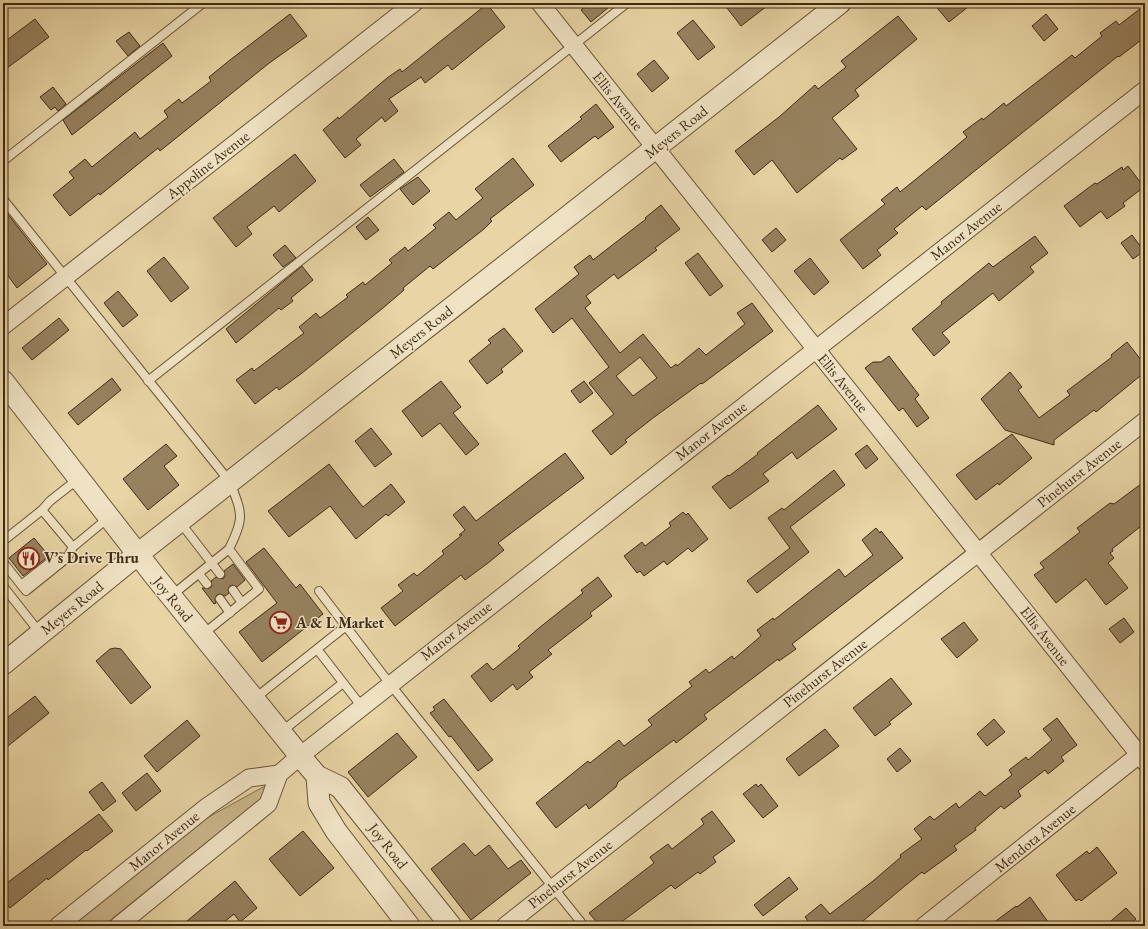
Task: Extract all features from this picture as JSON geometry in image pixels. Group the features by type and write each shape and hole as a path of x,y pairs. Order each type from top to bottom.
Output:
{"street":[{"name":"Appoline Avenue","path":"3,326 414,3"},
{"name":"Ellis Avenue","path":"540,3 978,552 1143,756"},
{"name":"Meyers Road","path":"3,664 138,554 840,3"},
{"name":"Manor Avenue","path":"118,926 268,804 279,774 300,756 1145,90"},
{"name":"Joy Road","path":"3,381 171,596 300,756 317,776 340,787 451,926"},
{"name":"Pinehurst Avenue","path":"504,926 1145,422"},
{"name":"Mendota Avenue","path":"924,926 1143,756"},
{"name":"Manor Avenue","path":"58,926 214,802 249,778 279,774"},
{"path":"317,776 319,803 336,831 409,926"}],"lane":[{"path":"3,161 203,3"},
{"path":"148,381 627,3"},
{"path":"3,199 230,482 241,512 240,524 230,548 171,596"},
{"path":"3,541 79,478"},
{"path":"42,510 73,547"},
{"path":"3,562 26,591 67,558 73,547 109,517"},
{"path":"180,522 220,574"},
{"path":"202,635 260,589 230,548"},
{"path":"199,574 207,584"},
{"path":"3,586 40,633"},
{"path":"233,590 242,603"},
{"path":"319,591 390,684 584,926"},
{"path":"220,599 230,613"},
{"path":"254,699 346,626"},
{"path":"317,649 362,707"},
{"path":"281,732 343,683"}],"shaded area":[{"path":"263,787 265,788 263,797 103,926 72,926 205,819"}],"building":[{"path":"589,3 614,3 591,22 581,10"},
{"path":"723,3 771,3 741,26"},
{"path":"933,3 973,3 949,22"},
{"path":"487,4 505,27 452,70 448,65 425,83 421,77 389,99 398,111 385,122 382,117 356,139 361,145 345,158 323,130 338,117 339,119 387,78 400,69 402,72"},
{"path":"1145,5 1145,37 1119,57 1118,56 926,210 922,206 894,229 898,233 877,250 881,255 863,269 840,240 885,204 881,200 897,187 900,192 947,154 967,137 963,132 982,118 983,120 1004,103 1006,106 1072,55 1075,58 1102,36 1100,33 1116,21 1119,25"},
{"path":"290,14 307,36 268,64 160,151 158,148 100,195 99,193 70,216 53,195 74,178 69,172 85,159 92,167 135,132 140,139 168,117 164,111 179,99 182,103 211,81 209,77"},
{"path":"1046,14 1058,29 1044,41 1032,26"},
{"path":"898,16 917,39 855,90 859,96 832,118 857,149 842,160 840,158 797,193 772,160 754,175 735,151 779,117 815,85 818,89 846,67 841,61"},
{"path":"35,19 49,37 3,71 3,43"},
{"path":"693,20 715,47 698,60 677,33"},
{"path":"129,32 140,46 128,56 116,41"},
{"path":"163,43 172,56 72,135 63,120"},
{"path":"654,60 669,78 652,92 637,74"},
{"path":"53,87 66,104 58,111 55,107 51,110 40,97"},
{"path":"596,104 614,127 598,139 595,136 561,162 548,146 582,119 580,117"},
{"path":"295,154 316,181 279,212 274,206 247,227 252,234 236,247 213,218"},
{"path":"513,158 534,185 490,219 492,221 484,229 433,269 430,266 403,288 404,290 383,308 302,373 279,390 277,387 255,404 236,380 252,368 254,371 304,333 299,327 316,313 320,318 348,297 346,295 363,282 365,285 392,263 389,260 405,247 408,251 436,228 433,225 449,212 456,220 483,198 475,189"},
{"path":"394,159 404,172 370,197 360,185"},
{"path":"1128,166 1144,187 1123,203 1125,206 1107,219 1101,211 1080,227 1064,206 1095,183 1097,184 1122,167 1123,170"},
{"path":"418,177 430,191 413,205 400,189"},
{"path":"661,205 680,229 655,248 657,250 618,279 614,274 586,296 591,303 585,308 620,353 643,334 671,368 676,364 677,366 699,348 706,355 745,324 737,313 752,303 773,331 702,384 701,383 653,418 625,440 627,442 611,455 592,431 614,414 589,383 609,367 572,318 553,333 535,309 579,274 574,267 590,255 593,260 646,219 645,218","holes":["640,357 657,378 633,396 616,376"]},
{"path":"3,208 47,264 17,288 3,269"},
{"path":"368,217 379,230 366,240 356,227"},
{"path":"776,228 786,240 772,252 762,240"},
{"path":"1132,235 1144,251 1133,259 1121,243"},
{"path":"1035,236 1048,253 1030,267 1034,272 999,301 993,293 942,333 950,342 934,356 912,329 942,304 941,302 989,263 993,267"},
{"path":"285,245 296,258 283,267 273,255"},
{"path":"698,253 723,286 710,296 685,263"},
{"path":"164,257 189,288 171,302 147,271"},
{"path":"810,258 829,282 814,295 794,271"},
{"path":"302,266 313,280 291,298 293,301 281,310 279,308 236,343 226,329"},
{"path":"118,291 138,315 123,327 104,303"},
{"path":"59,318 69,330 32,360 22,348"},
{"path":"504,328 523,351 501,369 503,372 487,384 469,361 491,343 488,340"},
{"path":"1127,342 1145,365 1145,372 1096,412 1094,410 1054,440 1054,445 1005,430 981,399 1010,372 1022,387 1018,390 1039,418 1070,395 1067,391 1112,357 1111,355"},
{"path":"889,356 919,395 915,399 929,418 917,427 903,408 899,411 865,368 873,362 881,362"},
{"path":"112,378 121,390 78,425 68,413"},
{"path":"441,381 461,407 453,413 479,444 466,455 440,423 422,437 402,411"},
{"path":"584,381 593,393 580,403 571,391"},
{"path":"818,405 837,429 797,459 792,452 763,474 769,481 730,509 712,487 758,454 757,453"},
{"path":"371,428 392,454 375,467 355,441"},
{"path":"1012,434 1032,458 999,485 998,483 976,500 956,475"},
{"path":"166,444 177,456 164,466 179,485 148,510 123,479"},
{"path":"867,445 878,459 866,469 855,454"},
{"path":"565,453 584,478 498,543 504,550 488,563 465,580 461,575 395,626 381,608 403,591 398,585 414,573 417,576 444,554 442,551 462,535 459,535 465,530 453,515 464,506 476,521"},
{"path":"329,464 363,507 391,484 405,502 388,516 386,514 356,539 330,506 289,537 268,511"},
{"path":"834,470 845,485 790,527 809,552 757,593 747,581 790,548 768,518 782,508 784,510"},
{"path":"1145,481 1145,523 1112,549 1113,551 1110,553 1114,558 1108,563 1128,588 1106,605 1086,579 1056,603 1034,575 1044,568 1040,563 1080,532 1077,528 1110,503 1114,504"},
{"path":"683,512 686,515 688,513 708,539 692,552 688,548 667,565 664,561 644,576 640,571 637,573 624,556 642,542 645,546 671,526 669,523"},
{"path":"876,528 880,533 881,531 903,558 792,644 796,649 779,661 778,659 704,715 707,719 676,743 674,740 618,782 616,787 589,809 586,804 556,828 536,803 588,761 590,763 619,740 624,746 652,725 648,720 692,686 689,682 706,669 709,673 732,656 734,659 761,636 757,630 773,618 774,620 839,569 845,577 873,555 862,540"},
{"name":"V’s Drive Thru","path":"34,538 49,556 23,576 9,558"},
{"path":"264,548 296,588 300,584 323,614 262,662 239,632 277,603 246,562"},
{"path":"233,564 245,580 237,587 233,585 230,586 228,590 229,593 225,596 220,594 217,595 215,599 216,603 214,604 202,588 210,588 212,586 211,581 216,577 223,579 225,576 224,571"},
{"path":"598,577 612,596 590,613 592,616 548,650 552,654 529,672 533,677 517,690 513,684 491,702 471,676 487,663 493,670 520,648 518,646 539,628 583,593 581,590"},
{"path":"1124,618 1134,632 1120,643 1109,629"},
{"path":"964,622 978,640 957,658 941,639"},
{"path":"110,649 121,649 151,687 131,704 96,661"},
{"path":"891,678 912,704 889,722 891,724 875,736 853,708"},
{"path":"35,696 49,713 3,750 3,721"},
{"path":"444,699 493,760 478,771 451,736 449,737 430,713 435,710 433,707"},
{"path":"1057,718 1077,745 1061,757 1064,761 1048,774 1045,770 1018,791 1021,796 1004,809 1001,806 975,828 976,830 954,846 957,850 924,874 922,872 857,926 812,926 805,917 821,904 830,914 873,881 901,857 900,855 922,839 914,829 930,816 934,820 956,803 959,808 980,791 985,796 1012,775 1009,770 1026,757 1028,760 1052,740 1043,729"},
{"path":"994,719 1005,732 987,746 977,734"},
{"path":"187,720 200,736 157,772 144,756"},
{"path":"825,729 839,746 799,776 786,759"},
{"path":"397,733 417,757 368,797 348,772"},
{"path":"900,748 911,761 897,772 887,759"},
{"path":"147,773 161,791 136,811 122,793"},
{"path":"102,782 116,801 103,811 89,792"},
{"path":"756,784 758,787 761,784 778,806 763,818 743,794"},
{"path":"712,811 735,841 713,857 716,862 700,874 698,872 675,889 671,885 616,926 600,926 589,913 654,863 650,857 668,844 672,849 704,824 701,819"},
{"path":"99,814 113,831 48,880 47,878 10,908 3,899 3,886"},
{"path":"303,831 334,868 300,896 269,859"},
{"path":"464,843 475,856 489,845 508,869 521,860 531,873 471,920 431,869"},
{"path":"1097,847 1117,873 1081,901 1079,899 1076,901 1056,875 1087,851 1089,854"},
{"path":"789,877 798,889 763,916 754,905"},
{"path":"235,881 257,908 240,922 234,914 219,926 181,926"},
{"path":"1030,897 1051,926 989,926 1016,906 1017,907"},
{"path":"1126,908 1136,919 1128,926 1105,926"}],"place":[{"name":"V’s Drive Thru","path":"29,558"},
{"name":"A & L Market","path":"281,623"}]}
